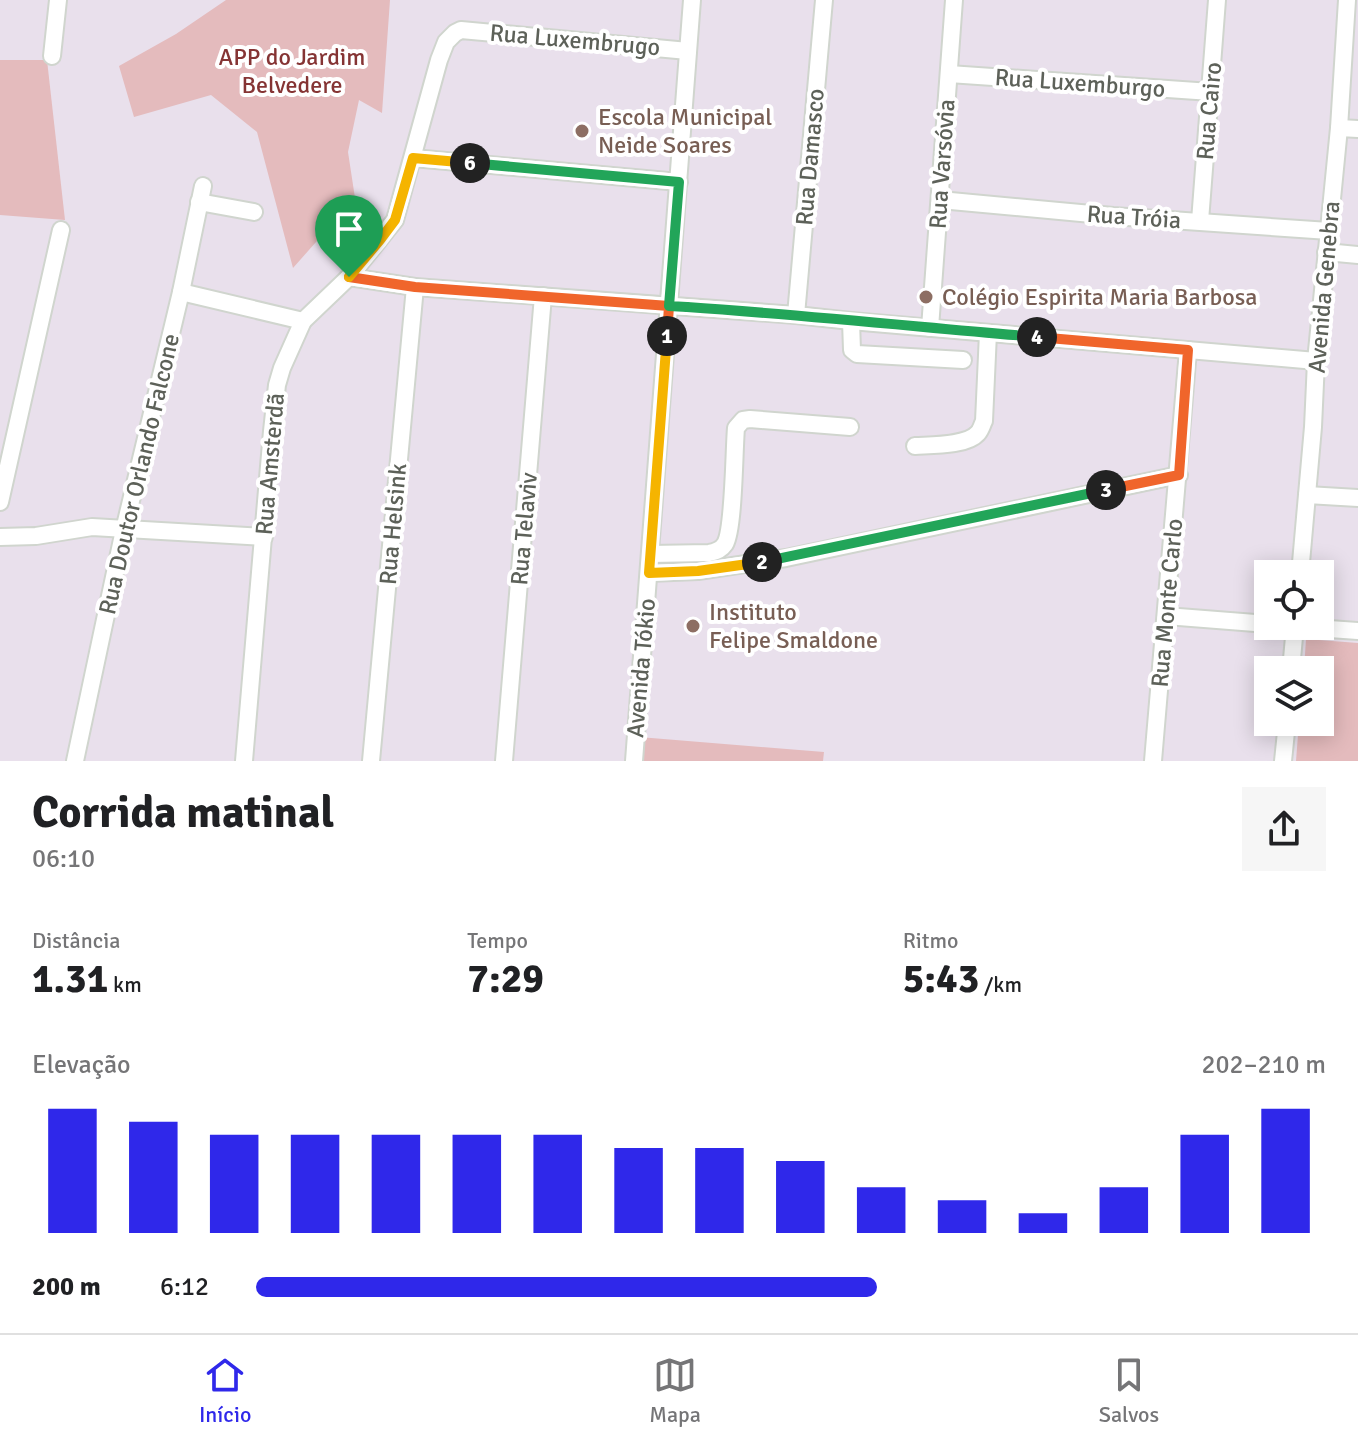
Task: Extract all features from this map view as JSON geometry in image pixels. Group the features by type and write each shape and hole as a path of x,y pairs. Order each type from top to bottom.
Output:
{"street":[{"path":"52,56 58,0"},
{"name":"Avenida Tókio","path":"634,761 692,0"},
{"name":"Rua Damasco","path":"796,315 824,0"},
{"name":"Rua Cairo","path":"1200,221 1217,0"},
{"path":"1345,0 1358,1"},
{"name":"Avenida Genebra","path":"1301,560 1316,361 1339,128 1345,0"},
{"name":"Rua Varsóvia","path":"930,328 955,1"},
{"name":"Rua Luxembrugo","path":"461,30 688,51"},
{"name":"Rua Amsterdã","path":"244,761 273,417 282,368 303,321 349,277 395,220 439,60 446,42 461,30"},
{"name":"Rua Luxemburgo","path":"949,74 1211,92"},
{"path":"1339,128 1358,129"},
{"path":"413,158 679,182"},
{"name":"Rua Doutor Orlando Falcone","path":"75,761 201,194 254,212"},
{"name":"Rua Tróia","path":"940,200 1329,231"},
{"path":"0,502 61,230"},
{"path":"1326,252 1358,255"},
{"path":"349,277 415,287 796,315 1316,361"},
{"name":"Rua Helsink","path":"371,761 415,287"},
{"path":"181,292 303,321"},
{"name":"Rua Telaviv","path":"504,761 543,296"},
{"path":"851,321 852,350 857,354 963,360"},
{"path":"915,446 958,442 971,439 980,432 984,421 988,333"},
{"name":"Rua Monte Carlo","path":"1153,761 1188,350"},
{"path":"650,554 709,553 723,547 730,526 736,428 743,420 850,427"},
{"path":"649,573 698,571 786,558 1179,475"},
{"path":"1307,495 1358,498"},
{"path":"0,537 36,536 92,527 264,537"},
{"path":"1166,616 1254,623"},
{"path":"1334,629 1358,631"},
{"path":"1283,761 1286,736"}],"green space":[{"name":"APP do Jardim Belvedere","path":"226,0 390,0 382,113 359,100 348,152 355,198 293,268 257,132 211,95 134,117 119,66 176,34"},
{"path":"0,60 47,60 65,220 0,215"},
{"path":"1306,640 1358,643 1358,761 1296,761 1298,736 1334,736 1334,656 1305,656"},
{"path":"639,737 824,752 823,761 638,761"}],"place":[{"name":"Escola Municipal Neide Soares","path":"582,131"},
{"name":"Colégio Espirita Maria Barbosa","path":"926,297"},
{"name":"Instituto Felipe Smaldone","path":"693,626"}],"route":[{"path":"349,277 395,220 413,158 679,182 669,306 1188,350 1179,475 786,558 698,571 649,573 669,306 415,287 349,277"}]}
